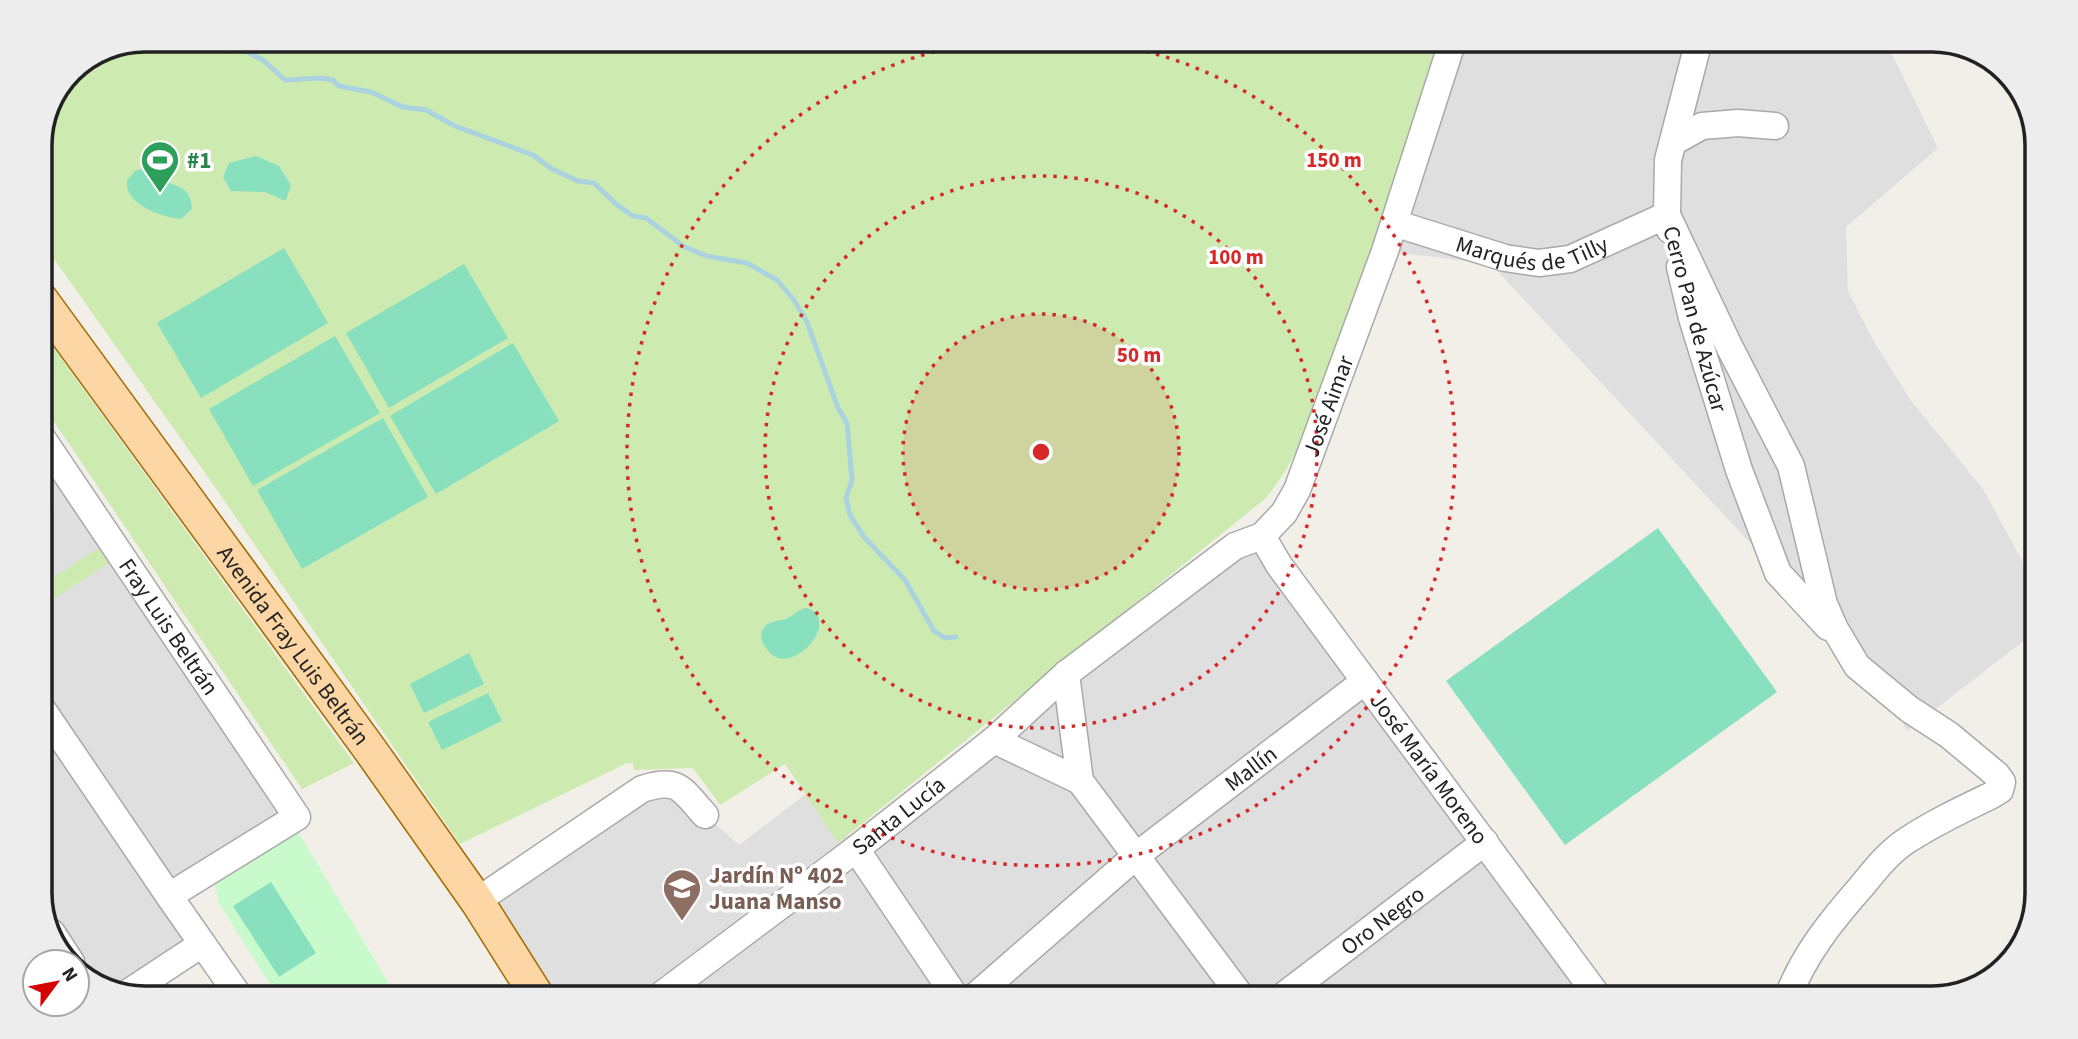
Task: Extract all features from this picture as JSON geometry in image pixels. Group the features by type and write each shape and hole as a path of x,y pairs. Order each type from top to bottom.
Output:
{"main road":[{"name":"Avenida Fray Luis Beltrán","path":"53,316 371,751 477,901 531,986"}],"street":[{"name":"José Aimar","path":"1066,674 1235,546 1262,536 1284,513 1297,490 1394,223 1449,52"},
{"path":"1667,215 1668,160 1696,52"},
{"path":"1675,141 1702,127 1738,123 1775,126"},
{"name":"Marqués de Tilly","path":"1394,223 1506,258 1539,262 1570,259 1667,215"},
{"name":"Cerro Pan de Azúcar","path":"1667,215 1705,362 1739,470 1778,573 1844,644"},
{"name":"Cerro Pan de Azúcar","path":"1667,215 1730,348 1791,466 1824,604 1844,644 1857,666 1909,709 1949,735 2002,782 2000,790 1926,829 1887,856 1825,928 1792,986"},
{"name":"Fray Luis Beltrán","path":"53,454 297,817 169,896"},
{"name":"José María Moreno","path":"1262,536 1279,565 1590,986"},
{"path":"1066,674 1080,780"},
{"name":"Santa Lucía","path":"673,986 856,849 994,740 1066,674"},
{"name":"Mallín","path":"987,986 1137,855 1365,681"},
{"path":"53,725 232,986"},
{"path":"994,740 1080,780 1233,986"},
{"path":"477,901 642,789 662,783 678,786 705,815"},
{"name":"Oro Negro","path":"1296,986 1485,842"},
{"path":"856,849 948,986"},
{"path":"139,986 202,944"}],"shaded area":[{"path":"1449,52 1891,52 1938,148 1846,227 1848,291 1873,340 1912,402 1983,489 2025,566 2025,640 1907,731 1883,686 1491,264 1385,251"},
{"path":"53,454 297,817 169,896 202,944 139,986 116,982 94,971 91,969 91,948 70,948 57,923 53,899"},
{"path":"1262,536 1591,986 531,986 477,901 661,783 705,815 739,845 815,787 855,848"}],"green space":[{"path":"146,52 1437,52 1365,276 1316,408 1290,464 1279,481 1266,498 838,843 785,764 720,805 693,768 634,770 633,763 627,763 460,844 217,490 53,257 53,140 56,122 62,105 84,76 116,57"},
{"name":"#1","path":"256,156 279,166 291,185 286,200 265,192 231,191 223,177 229,163"},
{"name":"#1","path":"145,168 187,193 192,209 181,219 164,216 146,208 132,196 127,180 135,171"},
{"path":"284,248 328,323 201,398 157,323"},
{"path":"464,264 508,338 389,408 346,333"},
{"path":"335,336 380,413 253,486 209,409"},
{"path":"513,343 559,421 436,494 390,416"},
{"path":"53,347 354,763 302,789 53,420"},
{"path":"383,418 428,497 302,569 257,490"},
{"path":"1658,528 1777,692 1565,845 1446,681"},
{"path":"111,540 121,555 53,599 53,578"},
{"path":"807,608 816,614 819,621 814,640 797,655 778,658 773,655 762,641 765,626"},
{"path":"469,653 484,684 424,713 410,684"},
{"path":"488,693 502,721 442,750 428,722"},
{"path":"293,823 390,986 271,986 219,903 215,885 218,870"},
{"path":"271,882 316,953 279,977 233,906"}],"waterway":[{"path":"247,52 263,60 285,80 333,80 339,86 371,92 403,107 426,110 455,126 533,155 552,169 578,181 594,183 616,204 633,216 646,218 683,246 706,256 747,263 777,280 794,300 807,322 838,408 847,423 852,480 846,498 850,515 864,537 905,580 934,631 945,638 956,637"}],"place":[{"name":"#1","path":"160,194"},
{"name":"Jardín Nº 402 Juana Manso","path":"682,922"}]}
